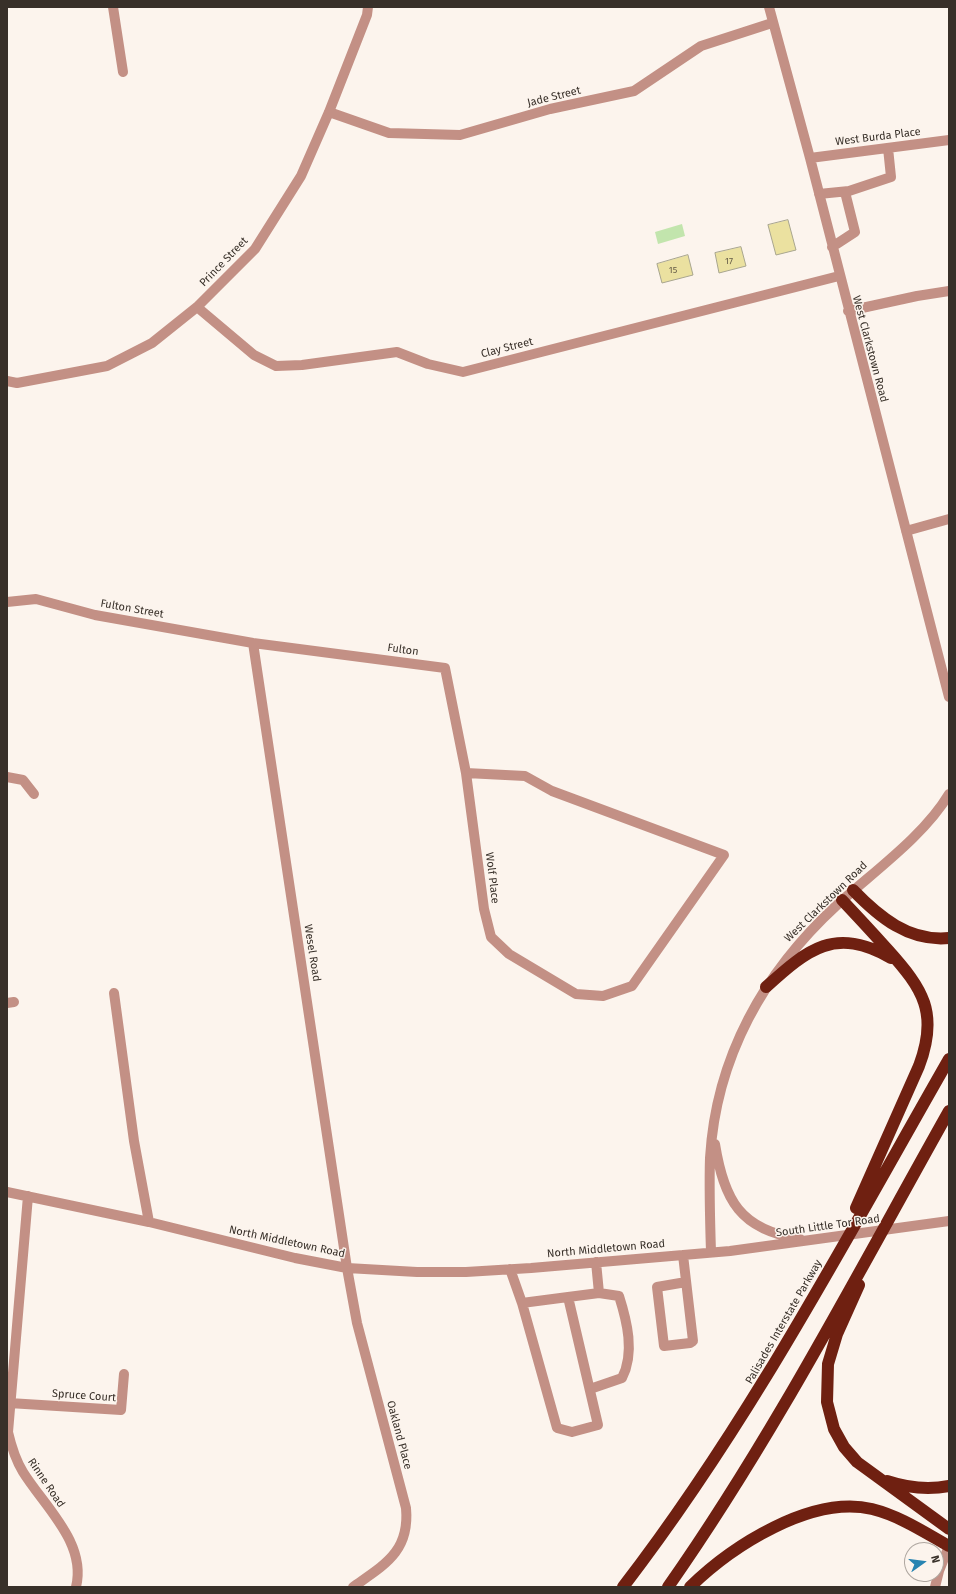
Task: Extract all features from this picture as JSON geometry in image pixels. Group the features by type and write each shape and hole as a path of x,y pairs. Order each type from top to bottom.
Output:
{"highway":[{"path":"853,890 877,914 903,930 924,937 949,938"},
{"path":"812,1300 872,1173 924,1051 927,1029 926,1008 917,987 904,968 842,900"},
{"path":"766,987 805,955 830,944 851,943 873,949 892,958 904,968"},
{"name":"Palisades Interstate Parkway","path":"623,1587 664,1533 766,1380 949,1059"},
{"path":"668,1587 728,1498 776,1419 949,1111"},
{"path":"900,1197 839,1329 830,1355 827,1374 827,1402 838,1438 857,1462 949,1529"},
{"path":"880,1478 902,1486 930,1488 949,1486"},
{"path":"690,1587 720,1561 756,1539 792,1520 828,1508 856,1507 888,1514 912,1525 949,1546"}],"street":[{"path":"113,7 123,72"},
{"name":"Prince Street","path":"12,382 107,366 152,343 197,307 255,249 301,176 329,112 367,16 368,7"},
{"name":"West Clarkstown Road","path":"769,7 772,23 810,158 848,311 949,697"},
{"name":"Jade Street","path":"329,112 389,133 460,135 550,109 634,91 702,46 772,23"},
{"name":"West Burda Place","path":"810,158 949,140"},
{"path":"819,194 845,192 891,177 888,148"},
{"path":"832,247 855,232 845,192"},
{"name":"Clay Street","path":"197,307 254,355 276,366 302,365 397,352 428,364 463,372 839,276"},
{"path":"848,311 917,296 949,291"},
{"path":"906,531 949,519"},
{"name":"Fulton Street","path":"7,602 36,600 95,615 253,643"},
{"name":"Fulton","path":"253,643 444,668 466,773"},
{"name":"Wesel Road","path":"253,643 347,1268"},
{"name":"Wolf Place","path":"466,773 525,776 552,790 724,855 632,986 603,996 576,994 509,954 490,937 484,909 466,773"},
{"path":"7,777 23,780 34,794"},
{"name":"West Clarkstown Road","path":"711,1252 710,1157 724,1081 737,1042 751,1012 766,987 794,949 842,900 927,824 949,794"},
{"path":"114,993 134,1141 148,1222"},
{"path":"714,1134 726,1187 738,1209 752,1222 769,1232 788,1237 812,1240"},
{"name":"North Middletown Road","path":"7,1192 148,1222 295,1258 347,1268 417,1272 510,1269 711,1252"},
{"name":"Rinne Road","path":"28,1196 9,1403 8,1432 13,1450 22,1470 67,1535 75,1556 78,1578 76,1587"},
{"name":"South Little Tor Road","path":"711,1252 949,1221"},
{"path":"934,1223 949,1226"},
{"path":"683,1255 693,1341 690,1343 664,1346 657,1287 686,1282"},
{"path":"596,1262 599,1293"},
{"name":"Oakland Place","path":"347,1268 357,1323 406,1508 408,1525 400,1546 387,1562 352,1587"},
{"path":"510,1269 522,1303 557,1428 572,1432 598,1425 568,1297"},
{"path":"522,1303 599,1293 619,1296 624,1311 630,1353 627,1368 622,1378 590,1389"},
{"name":"Spruce Court","path":"9,1403 121,1410 124,1374"},
{"path":"935,1587 949,1546"}],"shaded area":[{"path":"682,224 685,236 658,244 655,232"}],"building":[{"path":"788,220 796,250 776,255 768,225"},
{"path":"741,247 746,266 719,273 715,253"},
{"path":"688,255 693,275 662,283 657,264"}]}
